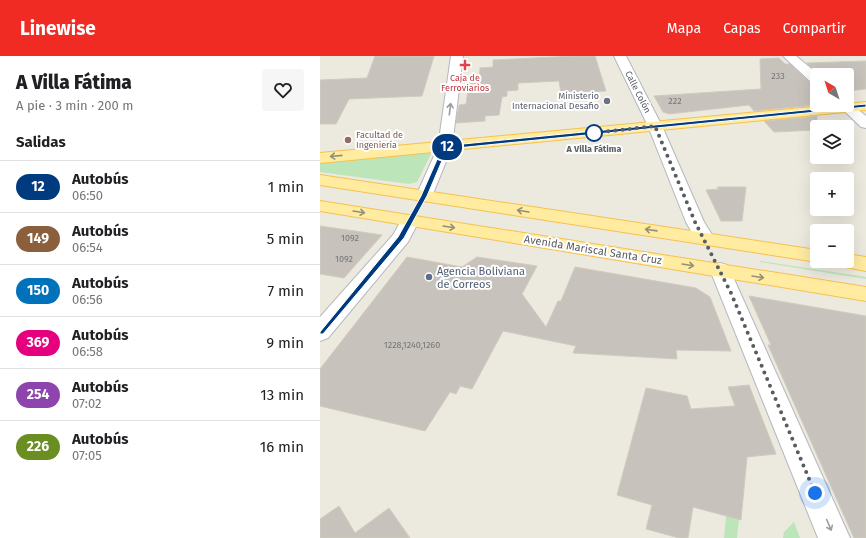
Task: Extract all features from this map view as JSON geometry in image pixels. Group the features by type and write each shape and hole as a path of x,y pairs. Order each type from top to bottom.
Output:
{"main road":[{"name":"Calle Colón","path":"620,56 655,126 695,222 704,238"},
{"path":"789,56 810,74"},
{"path":"854,106 866,106"},
{"path":"320,158 424,147 445,147 810,110"},
{"path":"853,112 866,124"},
{"path":"320,180 810,255"},
{"path":"320,332 400,238 424,196"},
{"name":"Avenida Mariscal Santa Cruz","path":"320,206 866,294"},
{"path":"704,238 720,270 834,538"},
{"path":"854,262 866,264"}],"street":[{"path":"424,196 445,147 457,56"}],"green space":[{"path":"429,152 431,154 417,182 409,184 320,172 320,162"},
{"path":"760,262 866,277 866,279"},
{"path":"726,516 739,519 737,538 724,538"},
{"path":"794,522 800,538 783,538 784,532"}],"building":[{"path":"375,56 434,56 422,96 349,99 336,124 320,124 320,80 367,78"},
{"path":"595,56 606,91 561,93 559,81 518,83 518,90 507,91 507,96 502,97 499,115 485,116 485,121 456,123 459,105 466,104 469,83 479,82 480,68 493,67 493,60"},
{"path":"779,58 785,64 790,64 810,83 810,106 754,111 749,105 669,114 663,112 654,96 761,89 760,59"},
{"path":"866,61 866,89 854,90 854,68 812,68 807,63"},
{"path":"817,116 817,120 810,120 810,130 774,132 764,121"},
{"path":"717,187 746,187 742,221 721,221 706,190 719,189"},
{"path":"320,226 382,235 344,278 320,274"},
{"path":"407,257 462,267 477,257 537,266 522,294 546,327 558,301 561,301 575,267 696,288 710,297 731,351 676,350 677,359 573,353 576,346 503,331 472,389 460,386 456,394 450,392 425,431 320,406 320,369"},
{"path":"749,296 866,316 866,538 854,538 768,345 771,345"},
{"path":"749,385 776,454 747,457 741,520 693,507 688,538 679,538 646,529 652,505 617,495 646,388 687,396 691,409 735,406 728,387"},
{"path":"339,506 355,533 389,508 410,538 320,538 320,519"}],"bus line":[{"name":"12","path":"320,332 400,238 424,196 445,147 866,106"}],"place":[{"name":"Caja de Ferroviarios","path":"465,65"},
{"name":"Ministerio Internacional Desafio","path":"607,101"},
{"name":"A Villa Fátima","path":"594,133"},
{"name":"Facultad de Ingeniería","path":"348,140"},
{"name":"Agencia Boliviana de Correos","path":"429,277"}],"route":[{"path":"594,133 655,126 695,222 731,293 815,493"}]}
